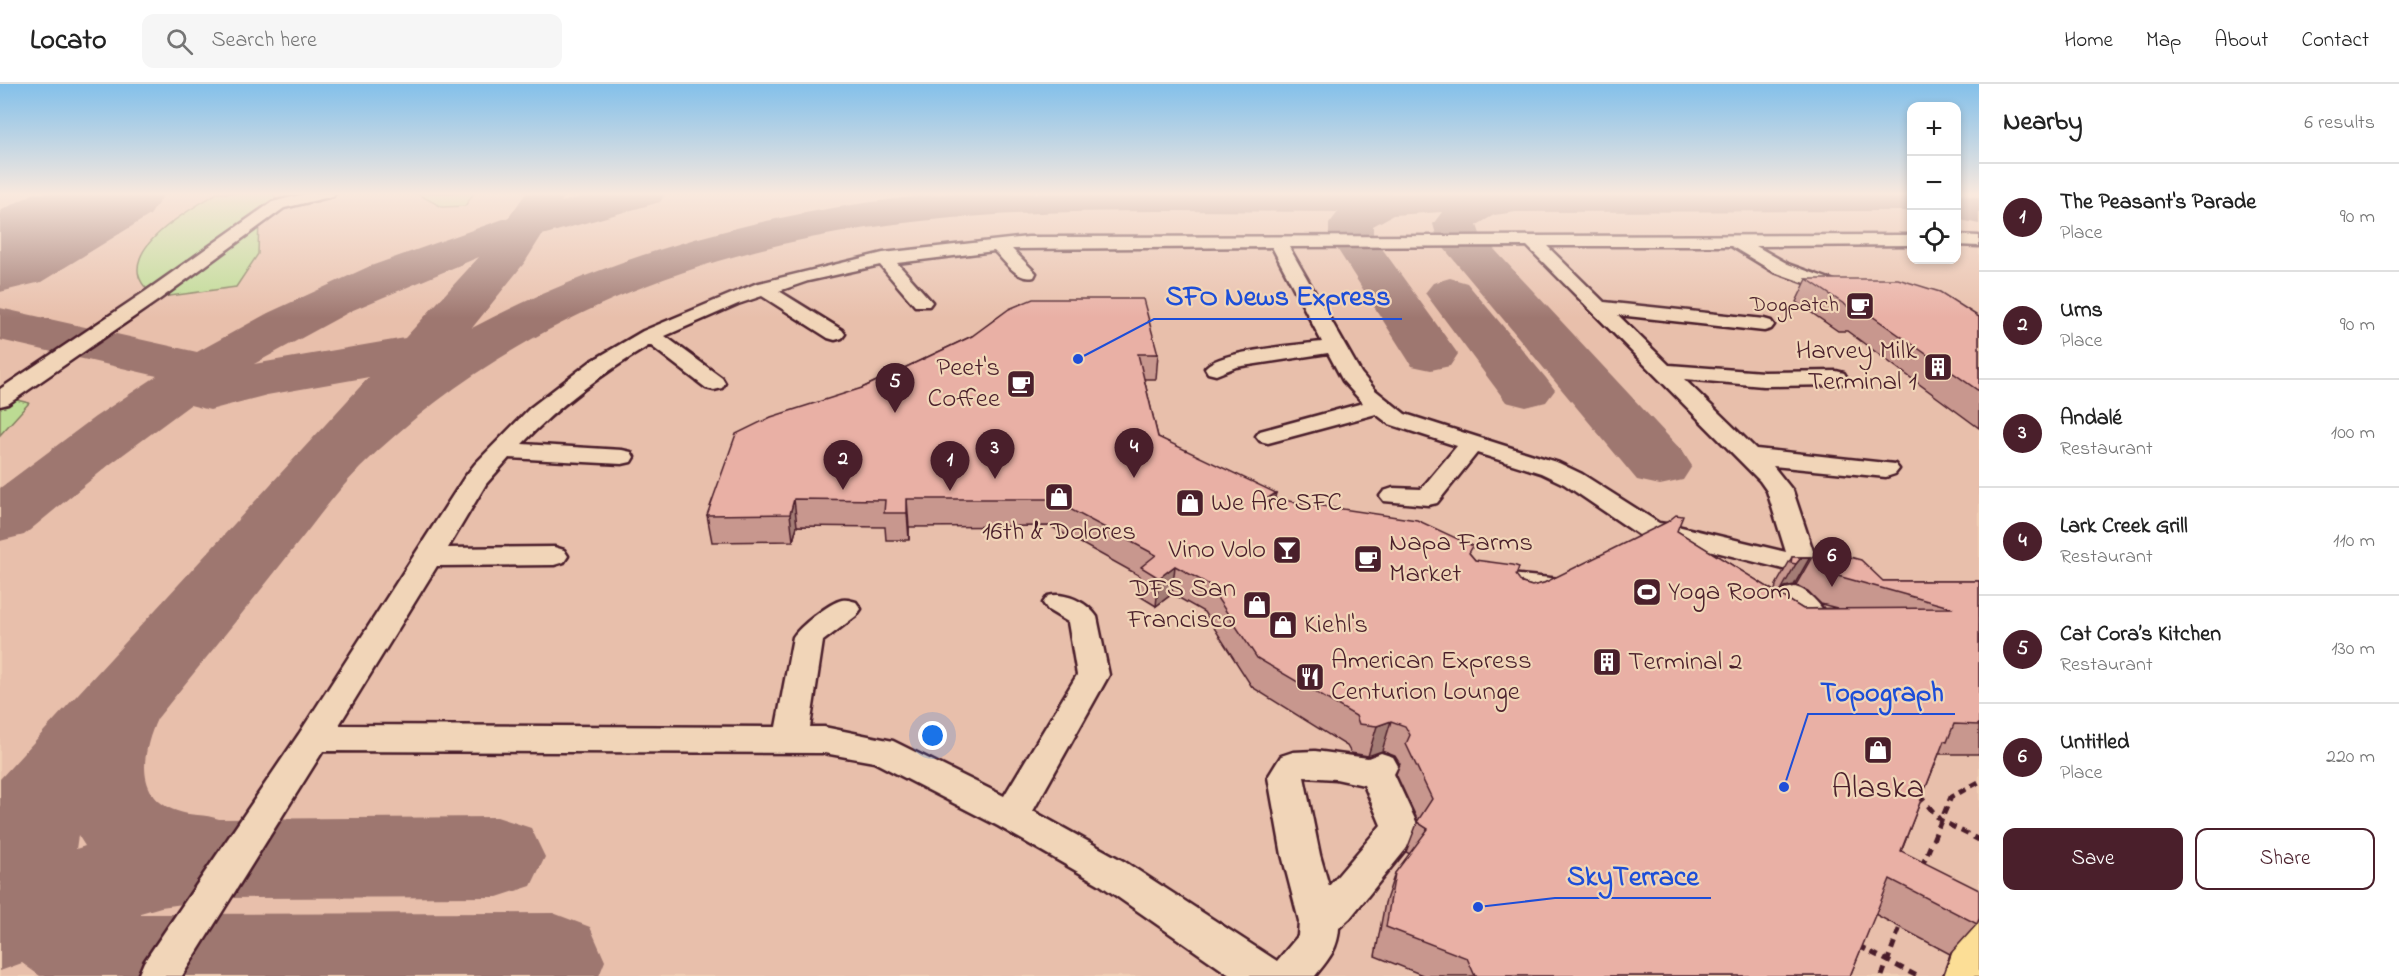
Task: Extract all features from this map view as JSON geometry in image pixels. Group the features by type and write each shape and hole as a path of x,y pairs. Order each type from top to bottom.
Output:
{"main road":[{"path":"1969,976 1979,942"}],"lane":[{"path":"0,399 237,235"},
{"path":"159,976 314,738 482,471 530,420 578,381 650,335 693,313 762,288 831,268 883,258 998,244 1907,240"},
{"path":"1961,240 1979,241"},
{"path":"1532,241 1750,456 1780,491 1800,554 1788,575"},
{"path":"1735,241 1786,270 1828,285"},
{"path":"1278,242 1351,376 1380,406 1397,419 1529,459 1573,479 1642,539 1674,533 1788,575 1872,583"},
{"path":"998,244 1027,273"},
{"path":"883,258 922,302"},
{"path":"762,288 835,334"},
{"path":"1598,307 1764,325"},
{"path":"650,335 714,383"},
{"path":"1216,368 1231,361 1336,346"},
{"path":"1664,370 1774,379 1836,378"},
{"path":"1268,436 1380,406"},
{"path":"1393,496 1428,497 1473,442"},
{"path":"502,450 622,457"},
{"path":"1750,456 1886,469"},
{"path":"428,557 554,556"},
{"path":"1788,575 1817,623"},
{"path":"1476,580 1561,581 1522,602"},
{"path":"1011,816 1093,675 1082,617 1058,603"},
{"path":"791,740 808,637 846,609"},
{"path":"314,738 824,740 881,750 1011,816 1112,873 1265,976"},
{"path":"1290,976 1318,942 1319,921 1301,855 1286,777 1293,765 1312,762 1379,770 1401,828 1336,906 1319,921"}],"path":[{"path":"1919,874 1940,820 1952,797 1979,782"},
{"path":"1914,789 1940,820 1979,840"},
{"path":"1882,976 1904,917"},
{"path":"1850,942 1917,976"}],"shaded area":[{"path":"0,235 1907,235 1907,264 1961,264 1961,235 1979,235 1979,976 0,976"}],"green space":[{"path":"156,235 259,235 258,254 236,287 155,298 144,285 138,270 140,258"},
{"path":"0,396 29,403 0,435"}],"building":[{"path":"1807,279 1898,279 1940,292 1979,317 1979,391 1859,307 1850,308"},
{"name":"Terminal 2","path":"1033,299 1143,299 1158,354 1138,354 1158,437 1276,493 1268,498 1417,520 1473,546 1469,553 1475,560 1519,567 1516,575 1522,583 1532,586 1544,583 1667,522 1676,515 1683,516 1677,531 1803,609 1953,608 1838,576 1824,563 1812,557 1850,557 1861,560 1883,581 1979,581 1979,725 1954,724 1947,742 1944,741 1901,851 1979,890 1977,924 1890,879 1850,976 1475,976 1467,958 1386,927 1395,873 1428,829 1417,822 1432,799 1406,744 1410,735 1405,726 1391,721 1377,726 1359,724 1356,716 1257,658 1208,584 1175,566 1159,578 1141,567 1156,555 1051,499 907,499 907,513 884,513 885,500 794,499 790,514 707,515 736,434 771,417 862,388 972,336 1009,309"},
{"path":"1792,557 1810,557 1801,558 1796,564 1791,563"}],"taxiway":[{"path":"205,370 286,324 335,300 385,277 498,235"},
{"path":"425,350 509,252 520,235"},
{"path":"325,466 389,410 440,371 515,326 608,283 668,261 763,235"},
{"path":"1351,235 1431,354"},
{"path":"1458,235 1660,466"},
{"path":"0,263 28,241"},
{"path":"1450,293 1526,390"},
{"path":"0,324 205,370"},
{"path":"425,350 440,347"},
{"path":"210,393 296,372 425,350"},
{"path":"325,466 425,350"},
{"path":"0,521 87,452 205,370"},
{"path":"205,370 231,376"},
{"path":"0,844 325,466"},
{"path":"120,708 109,729 102,750 100,770 102,790 109,807 121,823 138,836 160,847 211,856"},
{"path":"39,908 28,882 27,861 29,839 48,794"},
{"path":"39,908 77,891 126,875 161,866 227,858 497,857"},
{"path":"0,926 39,908"},
{"path":"39,908 46,920 64,936 87,949 116,958 146,963 553,961"}],"runway":[{"path":"0,257 40,235"}],"place":[{"name":"Dogpatch","path":"1860,306"},
{"name":"SFO News Express","path":"1078,359"},
{"name":"Harvey Milk Terminal 1","path":"1938,367"},
{"name":"Peet's Coffee","path":"1021,384"},
{"name":"Cat Cora’s Kitchen","path":"895,413"},
{"name":"Lark Creek Grill","path":"1134,478"},
{"name":"Andalé","path":"995,479"},
{"name":"Urns","path":"843,490"},
{"name":"The Peasant's Parade","path":"950,491"},
{"name":"16th & Dolores","path":"1059,497"},
{"name":"We Are SFC","path":"1190,503"},
{"name":"Vino Volo","path":"1287,550"},
{"name":"Napa Farms Market","path":"1368,559"},
{"name":"Untitled","path":"1832,587"},
{"name":"Yoga Room","path":"1647,592"},
{"name":"DFS San Francisco","path":"1257,605"},
{"name":"Kiehl's","path":"1283,625"},
{"name":"Terminal 2","path":"1607,662"},
{"name":"American Express Centurion Lounge","path":"1310,677"},
{"name":"Alaska","path":"1878,750"},
{"name":"Topograph","path":"1784,787"},
{"name":"SkyTerrace","path":"1478,907"}]}
